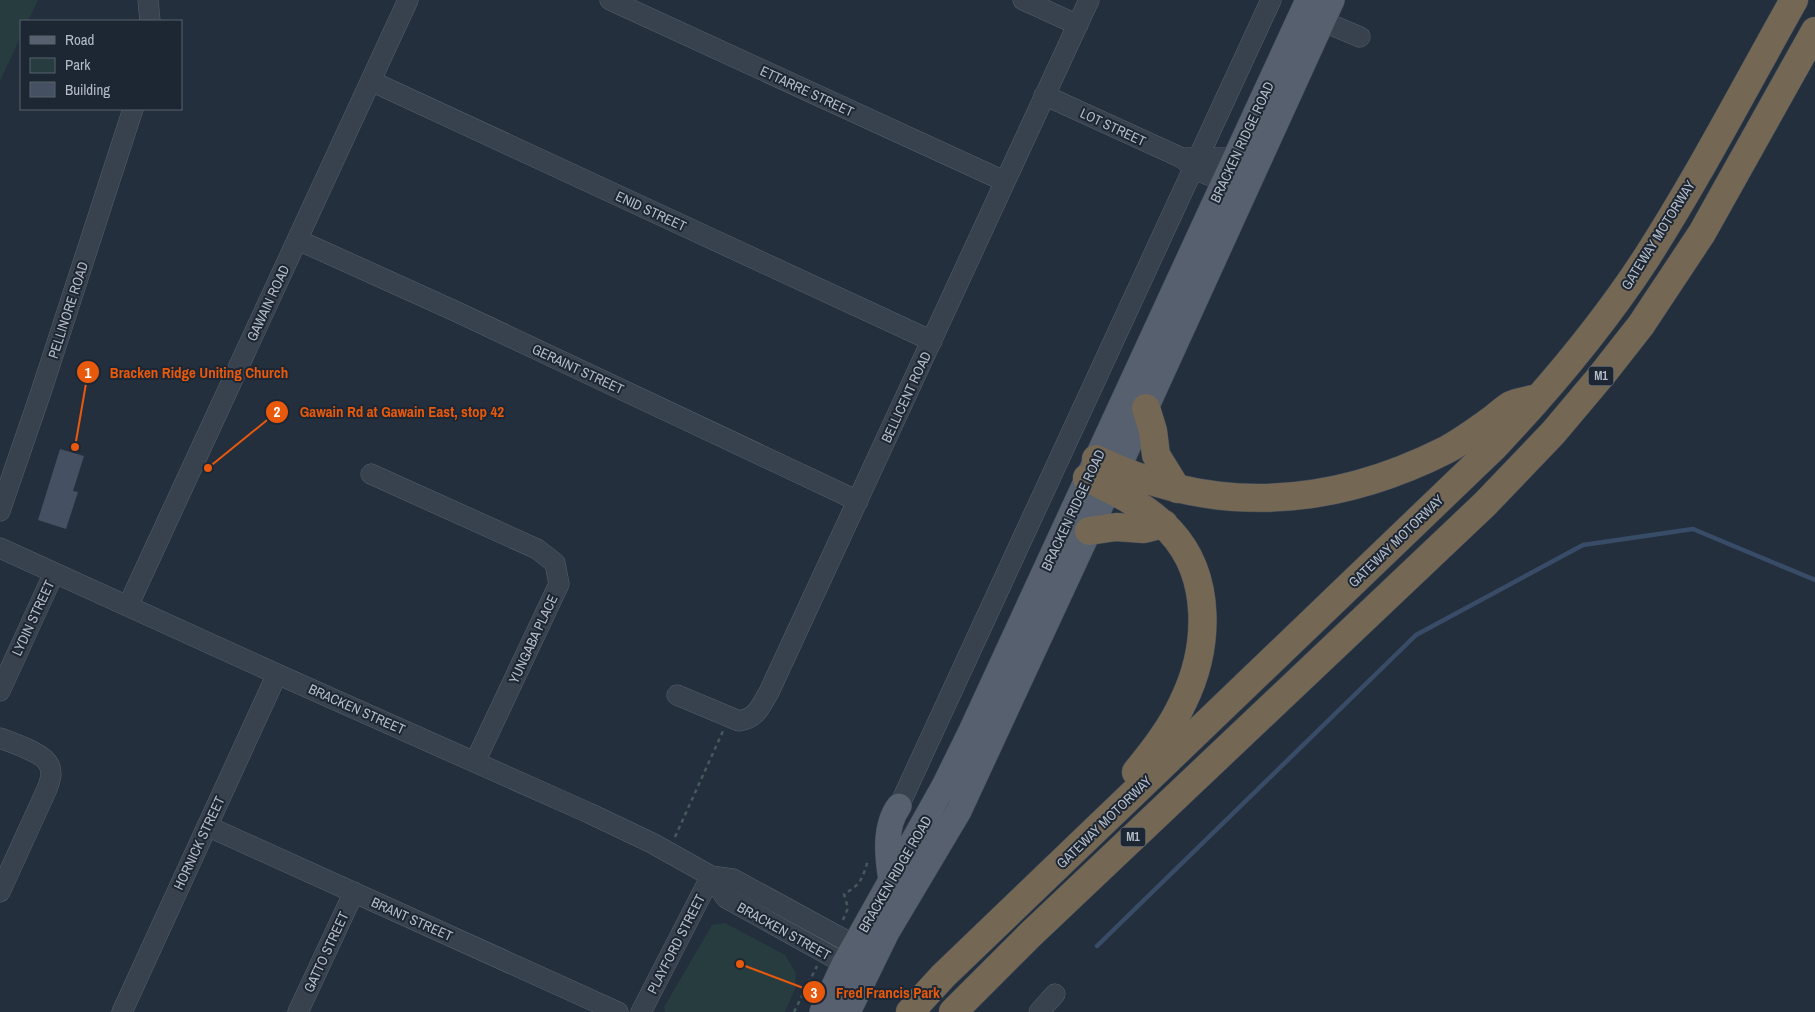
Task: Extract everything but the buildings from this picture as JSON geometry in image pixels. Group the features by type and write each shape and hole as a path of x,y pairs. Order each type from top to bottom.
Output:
{"highway":[{"name":"GATEWAY MOTORWAY","path":"910,1012 950,969 1493,448 1539,398 1616,302 1644,260 1684,196 1794,0"},
{"name":"M1","path":"953,1012 1030,935 1484,504 1553,433 1641,325 1674,277 1702,233 1815,31"},
{"path":"1102,474 1217,496 1261,498 1298,496 1336,490 1374,480 1410,467 1448,449 1481,428 1512,404 1539,398"},
{"path":"1146,408 1156,455 1177,489"},
{"path":"1102,474 1130,499 1164,524 1182,546 1191,561 1199,584 1202,606 1202,638 1194,671 1183,701 1154,751 1129,780 1122,805"},
{"path":"1089,531 1116,526 1144,529 1164,524"}],"main road":[{"name":"BRACKEN RIDGE ROAD","path":"822,1012 860,960 959,811 1089,531 1102,474 1146,408 1295,26 1308,0"},
{"name":"BRACKEN RIDGE ROAD","path":"848,1012 860,960 891,880 945,784 1102,474 1238,170 1327,11"},
{"path":"891,880 888,860 890,823 893,814 899,806"}],"street":[{"path":"148,0 150,20"},
{"name":"GAWAIN ROAD","path":"128,606 408,0"},
{"name":"ETTARRE STREET","path":"610,0 1004,182"},
{"path":"1023,0 1078,25"},
{"name":"BELLICENT ROAD","path":"677,695 739,721 749,719 758,712 858,501 1089,0"},
{"path":"899,806 1191,161 1271,0"},
{"path":"1295,26 1327,11 1360,37"},
{"name":"ENID STREET","path":"371,81 932,341"},
{"name":"LOT STREET","path":"1044,95 1191,161 1212,176 1238,170"},
{"name":"PELLINORE ROAD","path":"0,511 41,392 133,110"},
{"name":"GERAINT STREET","path":"298,240 858,501"},
{"name":"YUNGABA PLACE","path":"371,474 537,549 555,564 559,584 475,762"},
{"name":"BRACKEN STREET","path":"0,548 652,843 712,876 726,898 860,960"},
{"name":"LYDIN STREET","path":"0,691 54,573"},
{"name":"HORNICK STREET","path":"122,1012 276,674"},
{"path":"0,738 57,765 0,892"},
{"name":"BRANT STREET","path":"207,826 618,1012"},
{"name":"PLAYFORD STREET","path":"641,1012 712,876"},
{"name":"GATTO STREET","path":"298,1012 354,892"},
{"path":"1039,1012 1055,994"}],"path":[{"path":"675,838 726,725"},
{"path":"841,924 848,908 844,894 855,888 860,882 868,858"},
{"path":"794,1012 817,966"}],"green space":[{"path":"0,0 38,0 28,20 20,20 20,38 0,81"},
{"path":"725,923 785,955 796,973 795,989 785,1012 665,1012 664,1007 712,925"}],"waterway":[{"path":"1097,946 1416,635 1583,545 1693,529 1815,580"}],"place":[{"name":"Bracken Ridge Uniting Church","path":"75,447"},
{"name":"Gawain Rd at Gawain East, stop 42","path":"208,468"},
{"name":"Fred Francis Park","path":"740,964"}]}
